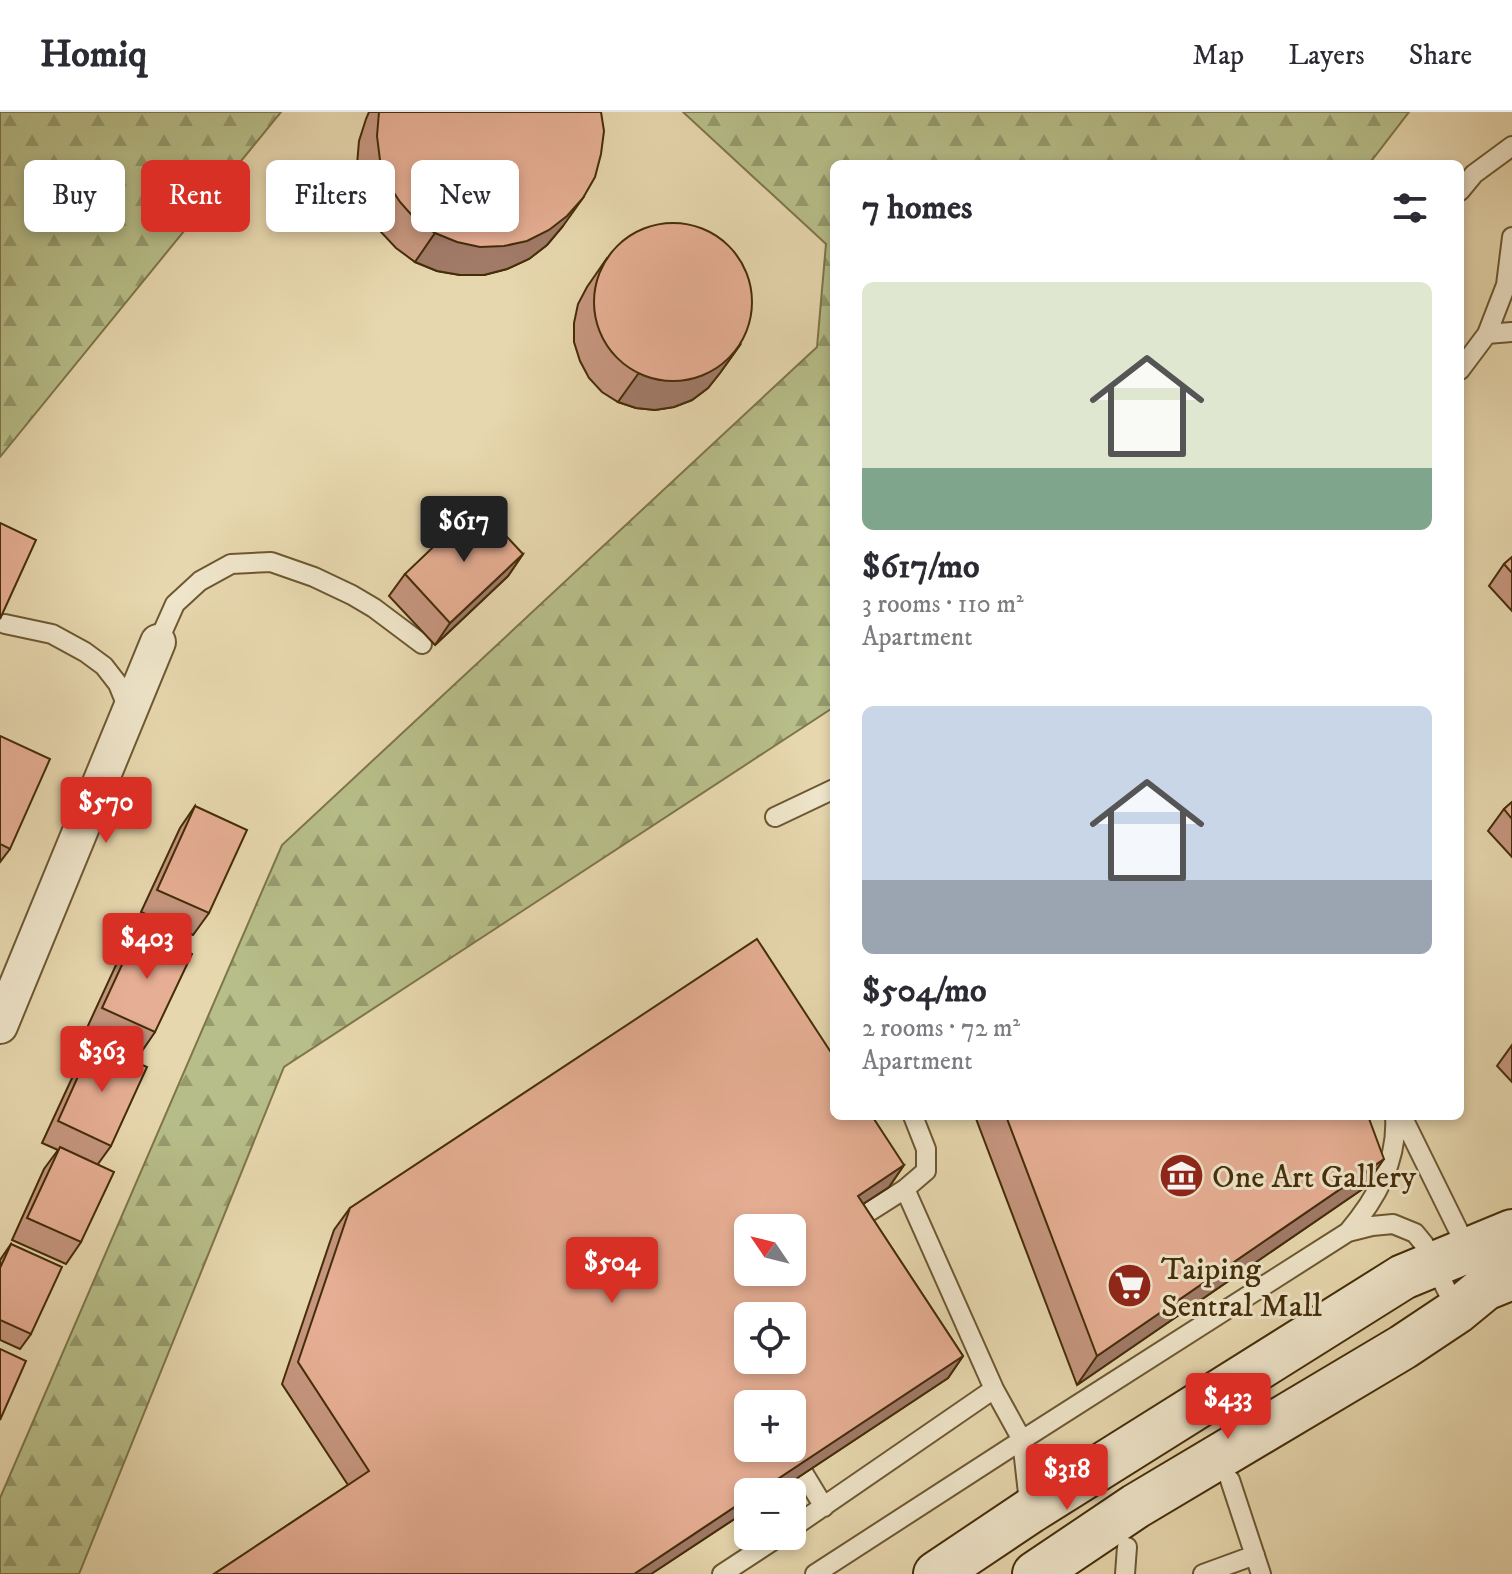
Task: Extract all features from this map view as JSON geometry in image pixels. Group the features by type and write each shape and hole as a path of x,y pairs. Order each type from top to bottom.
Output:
{"main road":[{"path":"1035,1574 1129,1542 1300,1435 1353,1398 1512,1232"},
{"path":"936,1574 1030,1511 1403,1277 1473,1275"},
{"path":"1085,1574 1403,1347"}],"street":[{"path":"0,1026 158,642"}],"lane":[{"path":"1464,186 1474,174 1512,146"},
{"path":"1464,365 1487,334 1509,284 1512,237"},
{"path":"1487,334 1512,332"},
{"path":"158,642 175,604 200,581 231,564 271,562 352,595 422,644"},
{"path":"5,624 52,634 85,652 104,666 118,684 130,712"},
{"path":"775,817 830,791"},
{"path":"848,1226 905,1189 926,1171 926,1149 915,1120"},
{"path":"815,1574 1348,1232 1367,1210 1382,1183 1390,1160 1395,1120"},
{"path":"1404,1120 1473,1275"},
{"path":"905,1189 994,1389 1022,1440 1030,1511"},
{"path":"1348,1232 1393,1224 1415,1233 1424,1244 1473,1275"},
{"path":"806,1519 994,1389"},
{"path":"804,1474 824,1507"},
{"path":"1230,1480 1261,1574"},
{"path":"722,1574 759,1550"},
{"path":"1203,1574 1255,1555"}],"green space":[{"path":"0,112 281,112 242,160 141,160 141,232 183,232 0,457"},
{"path":"683,112 1409,112 1372,160 830,160 830,710 284,1067 79,1574 0,1574 0,1498 282,845 817,347 826,244"}],"building":[{"path":"379,112 601,112 604,131 595,177 583,198 567,216 527,241 480,247 434,232 519,232 519,160 411,160 411,214 395,194 395,160 380,160 377,136"},
{"path":"673,223 703,229 729,246 746,272 752,302 746,332 729,358 703,375 673,381 643,375 617,358 600,332 594,302 600,272 617,246 643,229"},
{"path":"477,505 523,554 450,623 405,574"},
{"path":"0,523 36,540 0,619"},
{"path":"1512,557 1512,573 1504,564"},
{"path":"0,736 50,759 10,849 0,844"},
{"path":"1512,802 1512,819 1504,809"},
{"path":"195,806 247,830 209,913 157,890"},
{"path":"138,930 192,954 155,1032 102,1008"},
{"path":"757,939 830,1051 830,1120 875,1120 904,1165 858,1196 963,1356 806,1460 806,1390 734,1390 734,1462 803,1462 779,1478 734,1478 734,1507 634,1574 214,1574 369,1471 298,1362 350,1208"},
{"path":"93,1043 147,1067 111,1146 58,1121"},
{"name":"Taiping Sentral Mall","path":"1008,1120 1369,1120 1384,1159 1097,1356"},
{"path":"60,1147 114,1172 81,1242 27,1218"},
{"path":"11,1244 62,1267 31,1334 0,1320 0,1268"},
{"path":"0,1349 26,1361 0,1420"}],"place":[{"name":"One Art Gallery","path":"1181,1176"},
{"name":"Taiping Sentral Mall","path":"1130,1286"}]}
